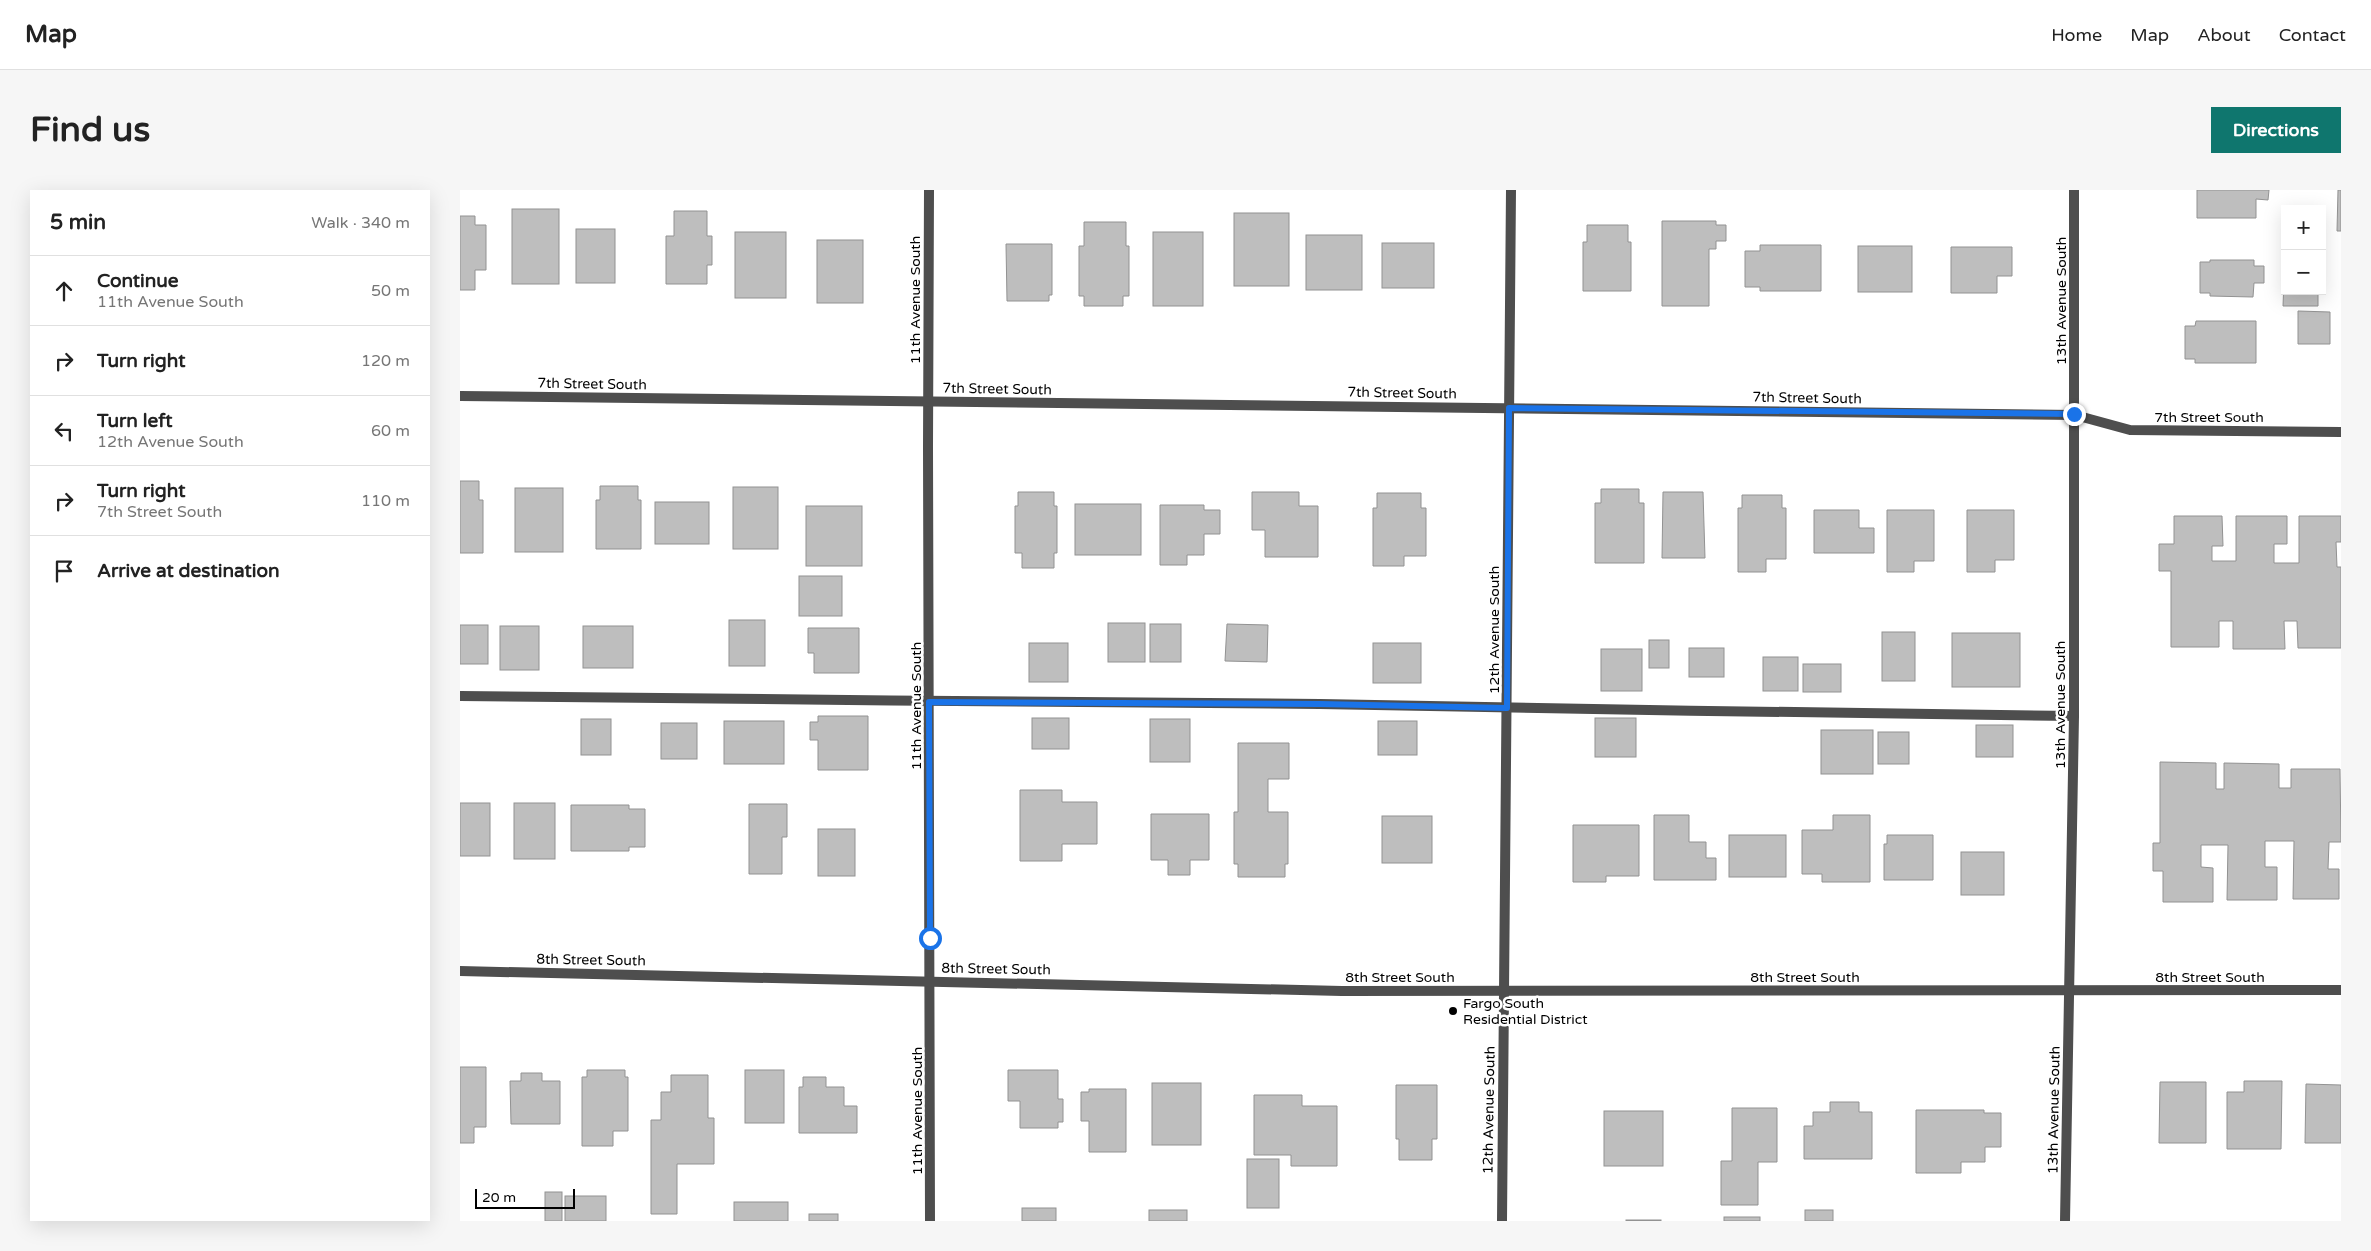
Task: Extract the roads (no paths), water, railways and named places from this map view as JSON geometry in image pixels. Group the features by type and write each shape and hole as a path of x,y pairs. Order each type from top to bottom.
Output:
{"street":[{"name":"11th Avenue South","path":"929,190 930,1221"},
{"name":"12th Avenue South","path":"1502,1221 1511,190"},
{"name":"13th Avenue South","path":"2065,1221 2074,716 2074,190"},
{"name":"7th Street South","path":"460,396 2074,414 2130,430 2341,432"},
{"path":"460,696 929,702 1310,704 1770,713 2074,716"},
{"name":"8th Street South","path":"460,970 1342,991 2341,990"}],"place":[{"name":"Fargo South Residential District","path":"1453,1011"}]}
